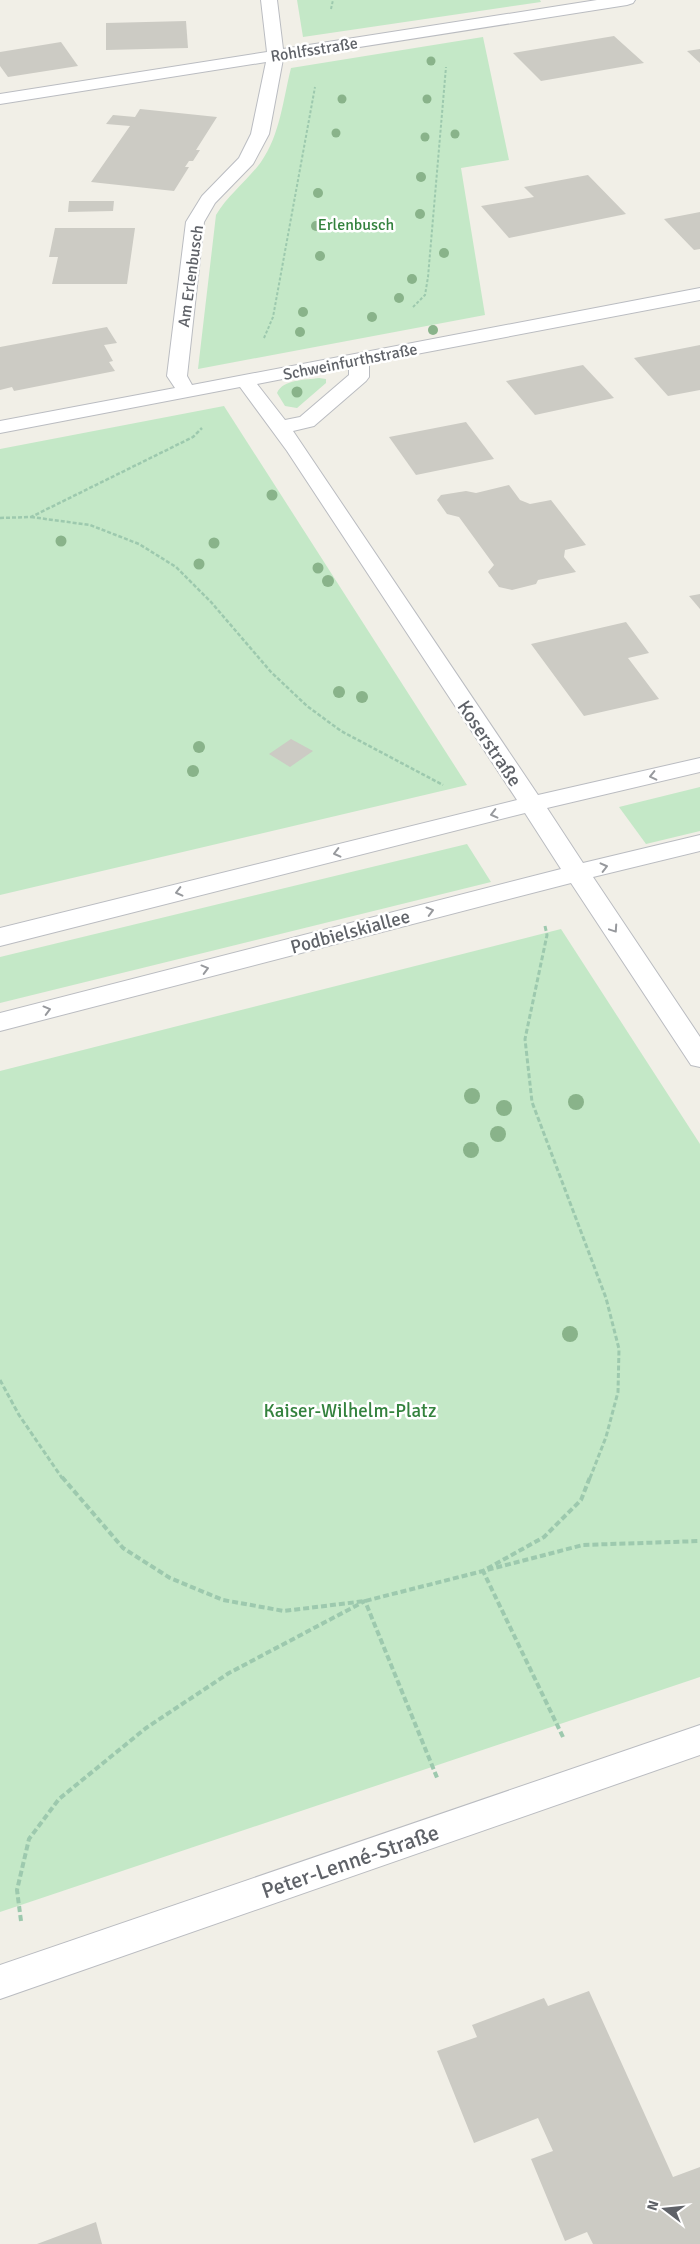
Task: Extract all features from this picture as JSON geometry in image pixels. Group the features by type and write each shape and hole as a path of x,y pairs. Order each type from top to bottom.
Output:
{"street":[{"name":"Am Erlenbusch","path":"187,392 177,376 196,222 208,200 247,160 260,134 276,55 269,0"},
{"name":"Rohlfsstraße","path":"0,99 627,0"},
{"name":"Schweinfurthstraße","path":"0,427 700,294"},
{"path":"281,427 307,422 359,377 359,359"},
{"name":"Koserstraße","path":"245,381 281,427 700,1058"},
{"path":"0,937 532,804 700,765"},
{"name":"Podbielskiallee","path":"0,1022 700,843"},
{"name":"Peter-Lenné-Straße","path":"0,1982 700,1740"}],"path":[{"path":"409,310 416,306 425,295 428,277 447,59"},
{"path":"263,341 273,316 316,78"},
{"path":"31,517 193,437 206,425"},
{"path":"0,518 31,517 90,524 139,544 176,567 211,602 271,672 306,706 342,731 411,766 450,789"},
{"path":"483,1571 544,1537 581,1500 606,1437 618,1392 619,1349 606,1298 532,1102 525,1039 547,935 545,926"},
{"path":"0,1380 19,1415 65,1482 123,1548 170,1578 223,1600 284,1611 364,1601 583,1545 700,1541"},
{"path":"483,1571 563,1738"},
{"path":"364,1601 438,1780"},
{"path":"21,1921 17,1890 29,1839 59,1799 146,1728 229,1673 364,1601"}],"green space":[{"path":"297,0 540,0 541,2 303,37"},
{"name":"Erlenbusch","path":"483,37 509,160 461,168 485,315 198,369 216,215 226,201 256,169 267,152 277,129 291,68"},
{"path":"319,378 326,379 326,383 297,408 285,406 277,393 280,388 289,383"},
{"path":"224,406 467,785 0,895 0,449"},
{"path":"700,787 700,831 646,844 619,807"},
{"path":"467,844 491,882 0,1003 0,957"},
{"name":"Kaiser-Wilhelm-Platz","path":"561,929 700,1144 700,1677 0,1912 0,1071"}],"building":[{"path":"186,21 188,48 106,50 106,23"},
{"path":"614,36 644,63 541,81 513,53"},
{"path":"61,42 78,66 8,77 0,66 0,52"},
{"path":"700,49 700,63 687,51"},
{"path":"140,109 217,117 196,150 200,150 193,161 189,161 185,167 189,167 174,191 91,182 130,126 106,124 113,115 135,117"},
{"path":"588,175 626,214 509,238 481,206 534,197 524,187"},
{"path":"69,201 114,201 113,211 68,212"},
{"path":"700,212 700,249 694,250 664,219"},
{"path":"55,228 135,228 127,284 52,284 58,257 49,257"},
{"path":"107,327 117,343 104,345 113,361 109,362 115,371 14,391 12,387 0,390 0,347"},
{"path":"700,345 700,390 668,396 634,358"},
{"path":"583,365 614,398 535,415 506,381"},
{"path":"466,422 494,459 416,475 389,437"},
{"path":"509,485 520,500 530,504 551,500 586,545 565,550 564,557 576,572 538,580 536,584 512,590 499,587 488,572 494,565 459,517 447,514 437,500 441,495 466,491 476,493"},
{"path":"700,594 700,609 689,596"},
{"path":"626,622 649,653 628,658 659,699 584,716 531,644"},
{"path":"291,739 313,751 290,767 269,754"},
{"path":"589,1991 673,2177 700,2167 700,2244 593,2244 587,2232 565,2241 531,2159 553,2151 538,2118 474,2143 437,2051 477,2037 472,2025 544,1998 548,2006"},
{"path":"96,2222 102,2244 37,2244"}]}
